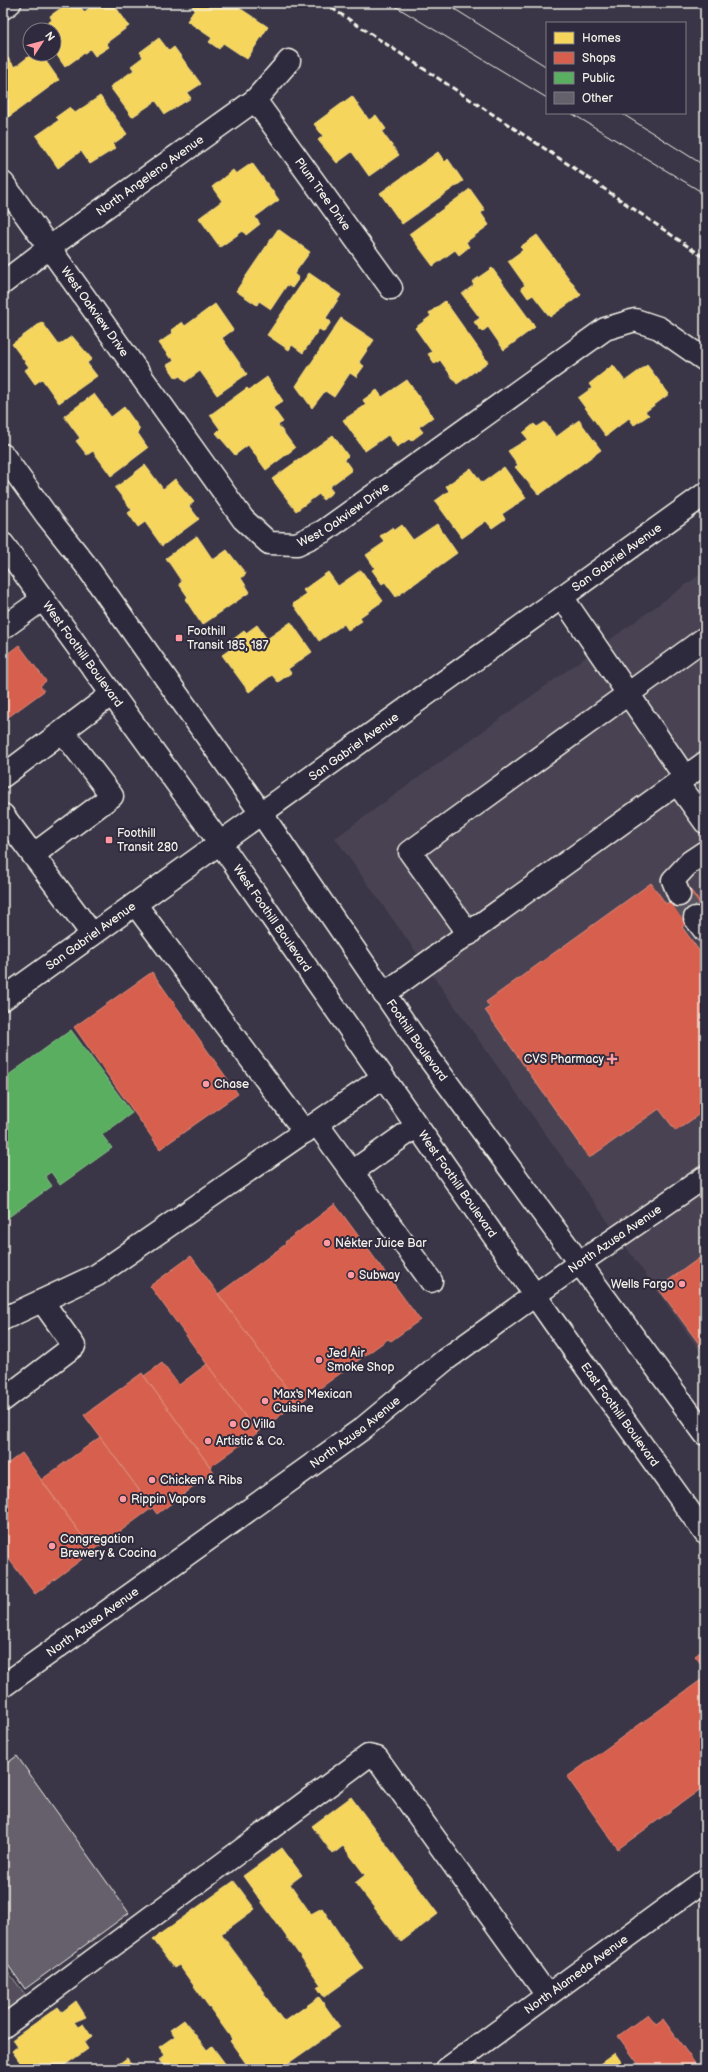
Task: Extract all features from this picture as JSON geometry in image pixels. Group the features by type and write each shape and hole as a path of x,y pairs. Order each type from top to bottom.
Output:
{"main road":[{"path":"3,8 10,3"},
{"name":"North Angeleno Avenue","path":"3,283 50,247 255,100 289,61"},
{"name":"Plum Tree Drive","path":"255,100 391,288"},
{"name":"West Oakview Drive","path":"3,183 243,519 269,543 297,544 324,531 605,329 635,320 659,328 705,360"},
{"path":"3,455 47,516 85,564 261,813"},
{"name":"San Gabriel Avenue","path":"3,999 705,494"},
{"name":"West Foothill Boulevard","path":"3,544 220,844 535,1296"},
{"path":"562,597 629,694 705,822"},
{"path":"3,628 43,599"},
{"path":"469,934 410,852 705,638"},
{"path":"3,776 112,694"},
{"path":"33,855 112,796 63,732"},
{"path":"384,994 705,763"},
{"name":"Foothill Boulevard","path":"261,813 423,1050 578,1264"},
{"path":"3,815 92,934"},
{"path":"680,895 673,880 690,862 705,852"},
{"path":"135,904 311,1128 352,1172 431,1282"},
{"path":"3,1319 97,1275 382,1078"},
{"path":"352,1172 417,1126"},
{"name":"North Azusa Avenue","path":"3,1686 355,1434 445,1360 578,1264 705,1177"},
{"path":"578,1264 705,1434"},
{"name":"East Foothill Boulevard","path":"535,1296 705,1533"},
{"path":"3,1400 74,1346 42,1301"},
{"path":"3,2027 368,1756 377,1758 547,1995"},
{"name":"North Alameda Avenue","path":"446,2069 705,1880"}],"shaded area":[{"path":"705,571 705,1358 335,838"},
{"path":"3,1965 27,1997 3,2014"}],"building: Homes":[{"path":"68,3 78,3 84,12 96,3 113,3 129,26 106,43 109,47 95,56 90,49 65,67 62,62 62,22 49,22 52,20 50,16"},
{"path":"194,3 232,3 268,27 247,59 223,43 219,49 209,42 212,38 187,21 195,9 192,7"},
{"path":"159,38 169,51 174,47 201,84 187,93 191,98 165,114 156,101 132,117 110,87 134,70 131,66 143,57 140,52"},
{"path":"3,52 15,67 22,62 47,62 59,80 3,121"},
{"path":"100,96 127,134 113,144 116,148 90,164 81,151 58,168 36,136 59,120 56,117 70,107 75,113"},
{"path":"352,96 369,120 376,115 386,129 382,132 399,155 369,176 352,152 337,163 318,140 323,136 314,124"},
{"path":"438,152 445,162 448,159 463,181 402,224 380,193"},
{"path":"252,163 279,200 255,217 260,224 246,235 243,231 220,247 199,218 222,201 212,187 233,170 236,174"},
{"path":"470,189 485,210 481,213 489,225 466,242 469,247 459,255 455,250 433,266 409,234"},
{"path":"278,229 310,252 294,274 299,278 292,288 287,285 271,309 259,301 257,305 236,291"},
{"path":"537,235 581,295 550,317 533,295 528,298 521,288 525,285 508,261 523,250 520,247"},
{"path":"492,268 535,327 504,350 488,327 482,332 474,322 480,318 462,294 474,285 472,282"},
{"path":"309,273 341,295 326,318 331,322 324,332 319,329 303,353 292,345 289,350 267,335"},
{"path":"445,301 488,362 457,384 440,360 435,364 428,354 432,352 415,328 431,316 429,313"},
{"path":"215,304 233,330 222,338 247,374 217,395 200,371 185,382 180,376 176,378 167,365 174,361 159,343 173,333 171,330 182,322 185,326"},
{"path":"341,318 374,340 359,362 364,366 356,377 350,373 334,397 325,391 312,408 296,386"},
{"path":"42,322 59,345 72,336 92,359 87,363 97,376 59,403 42,379 35,384 25,370 29,367 12,344"},
{"path":"613,365 625,381 647,365 669,394 645,412 649,415 634,425 629,418 606,436 578,398 592,388 589,384"},
{"path":"267,377 283,401 273,408 283,422 278,425 295,448 266,470 248,445 235,455 216,433 220,429 210,415 247,388 249,390"},
{"path":"407,380 433,417 419,427 423,432 411,441 409,439 397,447 388,435 365,451 343,420 366,405 363,400 377,390 382,397"},
{"path":"94,394 111,417 124,407 140,429 137,432 148,448 111,476 93,451 87,455 76,441 80,438 64,416"},
{"path":"579,420 601,450 539,495 515,467 518,465 508,451 528,439 523,433 534,424 537,427 545,422 556,437"},
{"path":"333,435 348,456 344,459 352,470 329,487 333,492 323,500 319,494 296,511 272,479"},
{"path":"145,465 163,489 175,479 194,502 189,506 199,519 162,546 145,522 138,527 128,513 132,510 115,488"},
{"path":"504,467 526,498 502,514 505,519 492,528 486,521 462,538 435,501 449,491 446,486 471,468 482,483"},
{"path":"437,524 457,553 396,597 385,582 382,584 372,570 375,568 366,555 385,542 380,536 393,527 395,530 402,525 413,540"},
{"path":"197,536 213,560 227,550 246,574 241,578 250,592 202,625 185,599 188,597 179,584 182,582 166,558"},
{"path":"361,570 383,601 360,617 362,621 348,630 344,624 319,641 293,604 306,594 303,590 328,572 338,586"},
{"path":"291,622 312,652 288,669 291,673 278,682 272,675 249,692 222,655 235,646 231,641 244,631 246,633 257,625 267,639"},
{"path":"351,1797 438,1914 401,1942 355,1883 365,1875 343,1846 333,1854 312,1826"},
{"path":"282,1848 302,1875 290,1884 311,1914 322,1908 363,1969 324,1997 317,1987 321,1985 243,1876"},
{"path":"234,1881 255,1909 221,1934 265,1993 263,1993 284,2022 319,1997 340,2027 280,2069 250,2069 230,2041 232,2039 179,1965 174,1968 153,1939"},
{"path":"76,2001 86,2017 74,2022 78,2027 83,2024 92,2037 84,2043 88,2049 59,2069 25,2069 12,2051 18,2046 13,2039 58,2007 62,2012"},
{"path":"184,2020 207,2050 212,2046 229,2069 166,2069 159,2060 165,2055 159,2047 175,2036 170,2030"},
{"path":"615,2053 626,2069 593,2069"},
{"path":"127,2058 134,2069 113,2069 113,2068"}],"building: Shops":[{"path":"19,645 46,681 40,686 44,691 3,721 3,657"},
{"name":"CVS Pharmacy","path":"651,883 666,904 689,888 705,909 682,927 705,959 705,1110 676,1131 659,1109 589,1158 485,1010 490,1007 486,1002"},
{"path":"152,972 238,1094 160,1149 74,1027"},
{"path":"335,1204 420,1320 391,1341 388,1339 298,1404 218,1294 286,1244 285,1242"},
{"path":"705,1254 705,1352 658,1288"},
{"path":"191,1256 297,1403 257,1433 150,1286"},
{"path":"162,1363 179,1385 207,1364 257,1433 210,1467 144,1376"},
{"path":"142,1373 214,1472 157,1514 84,1415"},
{"path":"100,1437 152,1508 93,1551 41,1480"},
{"path":"22,1453 93,1551 35,1594 3,1551 3,1467"},
{"path":"705,1648 705,1669 695,1656"},
{"path":"705,1677 705,1786 618,1849 567,1777"},
{"path":"648,2014 656,2024 663,2019 699,2069 642,2069 618,2036"}],"building: Public":[{"path":"71,1030 132,1113 102,1135 112,1148 60,1185 51,1172 45,1176 52,1186 3,1221 3,1079"}],"building: Other":[{"path":"17,1756 129,1913 25,1989 3,1958 3,1766"}],"tunnel":[{"path":"679,895 695,918"}],"tram line":[{"path":"390,3 546,97"},
{"path":"445,3 546,66"},
{"path":"573,114 705,194"},
{"path":"623,114 705,166"}],"railway":[{"path":"324,3 571,166 705,258"}],"place":[{"name":"Foothill Transit 185, 187","path":"179,638"},
{"name":"Foothill Transit 280","path":"109,840"},
{"name":"CVS Pharmacy","path":"612,1059"},
{"name":"Chase","path":"206,1084"},
{"name":"Nékter Juice Bar","path":"327,1243"},
{"name":"Subway","path":"351,1275"},
{"name":"Wells Fargo","path":"682,1284"},
{"name":"Jed Air Smoke Shop","path":"319,1360"},
{"name":"Max's Mexican Cuisine","path":"265,1401"},
{"name":"O Villa","path":"233,1424"},
{"name":"Artistic & Co.","path":"208,1441"},
{"name":"Chicken & Ribs","path":"152,1480"},
{"name":"Rippin Vapors","path":"123,1499"},
{"name":"Congregation Brewery & Cocina","path":"52,1546"}]}
